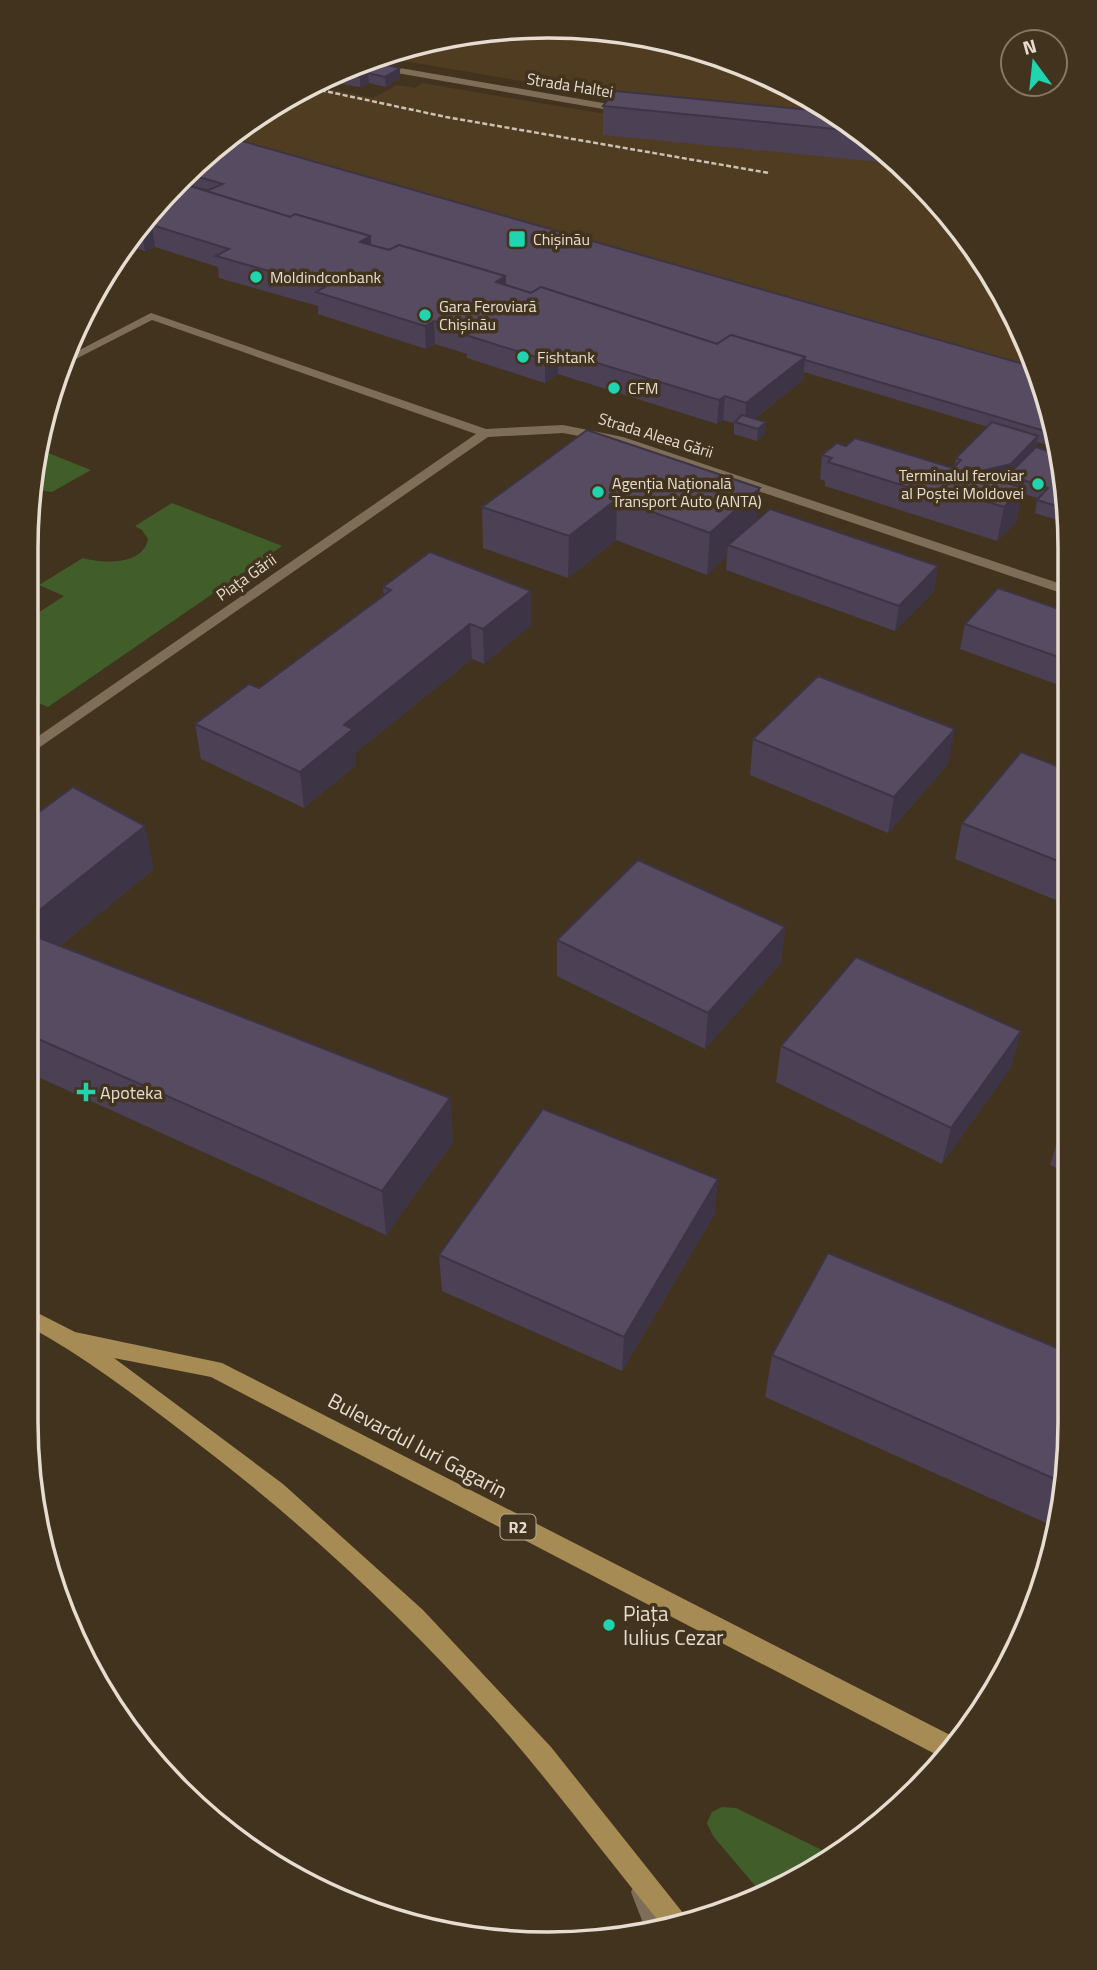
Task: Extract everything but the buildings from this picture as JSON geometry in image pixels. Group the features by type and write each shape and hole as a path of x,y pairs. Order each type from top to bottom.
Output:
{"main road":[{"name":"Bulevardul Iuri Gagarin","path":"38,1321 76,1341 259,1475 352,1559 419,1623 541,1755 671,1916"},
{"name":"Bulevardul Iuri Gagarin","path":"76,1341 215,1369 943,1744"}],"street":[{"name":"Strada Haltei","path":"381,67 633,111"},
{"name":"Strada Aleea Gării","path":"76,356 151,317 485,433 563,429 600,434 1058,588"},
{"name":"Piața Gării","path":"38,743 485,433"},
{"path":"638,1875 655,1920"}],"shaded area":[{"path":"548,38 615,43 680,56 744,77 824,119 634,100 402,61 449,48 515,40"},
{"path":"422,83 617,116 858,143 885,165 932,212 973,265 1006,323 1028,376 234,147 265,124 328,89 373,98 397,85 415,88"}],"green space":[{"path":"47,453 91,470 52,492 42,491"},
{"path":"172,503 282,546 48,707 38,703 38,613 64,596 39,585 83,558 111,561 139,554 148,539 142,530 135,526"},
{"path":"722,1807 736,1808 824,1851 756,1887 713,1836 707,1823 712,1812"}],"railway":[{"path":"324,91 446,117 769,173"}],"place":[{"name":"Chișinău","path":"517,239"},
{"name":"Moldindconbank","path":"256,277"},
{"name":"Gara Feroviară Chișinău","path":"425,315"},
{"name":"Fishtank","path":"523,357"},
{"name":"CFM","path":"614,388"},
{"name":"Terminalul feroviar al Poștei Moldovei","path":"1038,484"},
{"name":"Agenția Națională Transport Auto (ANTA)","path":"598,492"},
{"name":"Apoteka","path":"86,1092"},
{"name":"Piața Iulius Cezar","path":"609,1625"}]}
